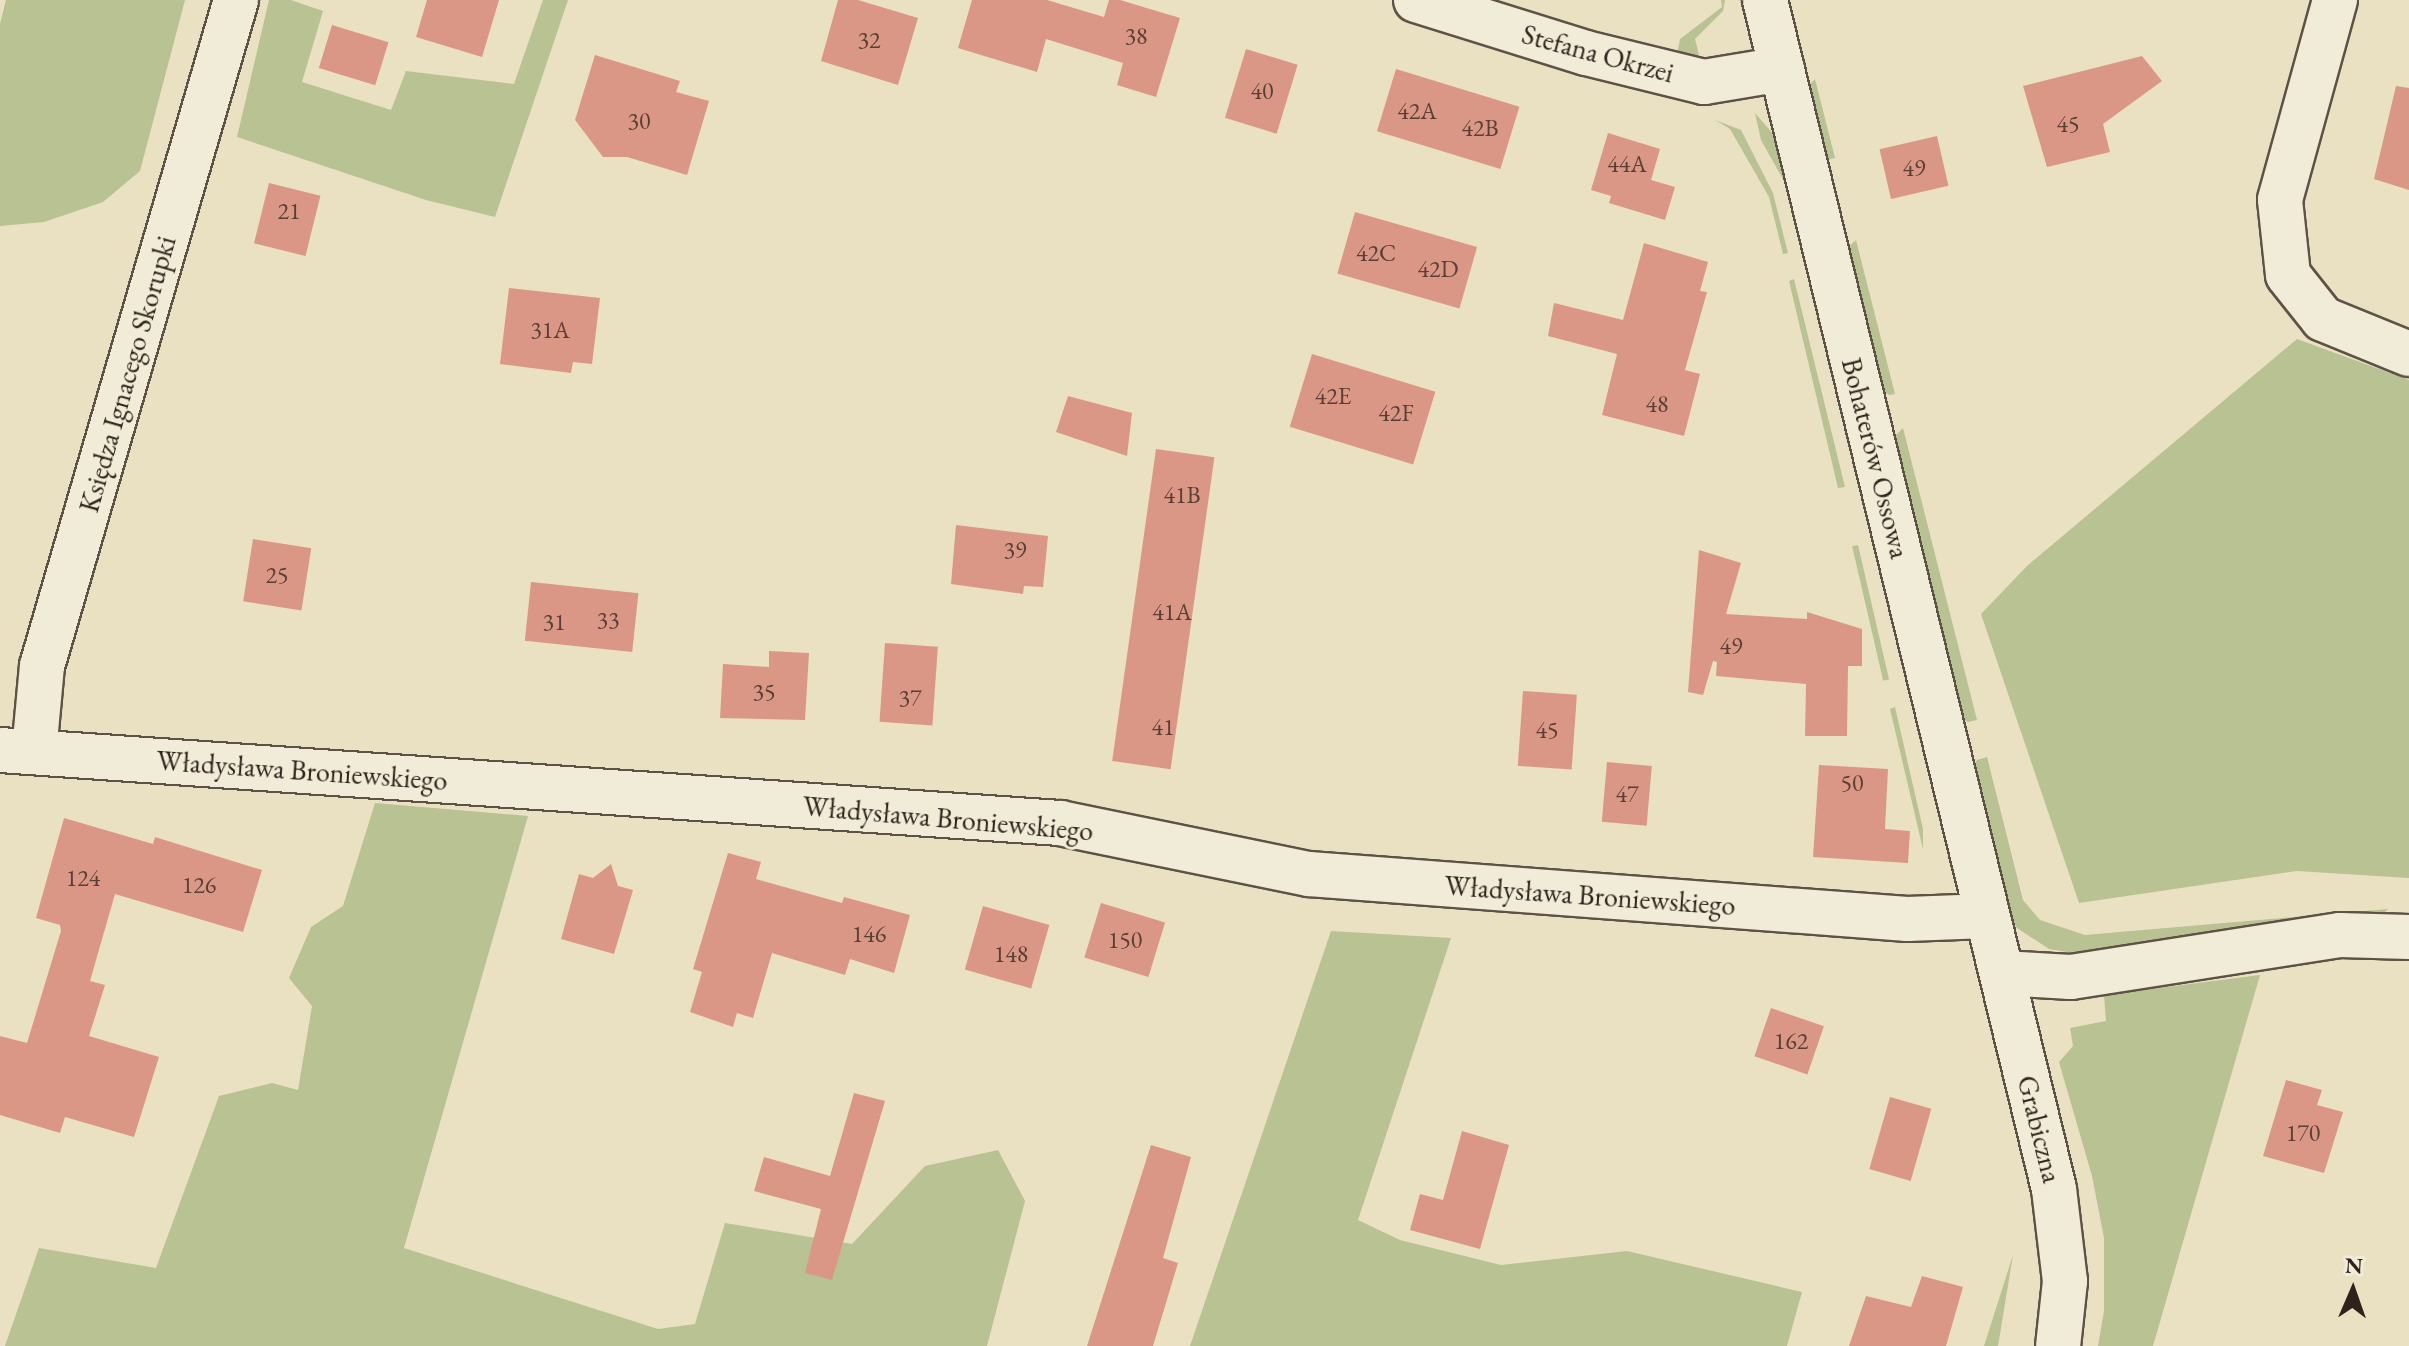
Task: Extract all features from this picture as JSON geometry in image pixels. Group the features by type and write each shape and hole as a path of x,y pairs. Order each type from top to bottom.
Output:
{"street":[{"name":"Księdza Ignacego Skorupki","path":"17,751 236,0"},
{"name":"Stefana Okrzei","path":"1416,0 1586,53 1704,82 1782,69"},
{"name":"Bohaterów Ossowa","path":"1765,0 1987,916"},
{"path":"2335,0 2280,200 2288,275 2323,319 2409,354"},
{"name":"Władysława Broniewskiego","path":"17,751 1060,823 1309,874 1907,919 1987,916"},
{"name":"Grabiczna","path":"1987,916 2060,1218 2065,1281 2058,1346"},
{"path":"2002,973 2085,976 2340,935 2409,937"}],"green space":[{"path":"6,0 185,0 140,171 103,202 44,222 0,226 0,24"},
{"path":"269,0 291,0 323,11 302,82 391,110 406,71 514,84 543,0 568,0 495,217 426,200 237,137"},
{"path":"1721,0 1725,0 1723,11 1695,39 1699,55 1677,55 1680,39 1722,7"},
{"path":"1815,79 1835,158 1822,161 1805,89"},
{"path":"1755,113 1781,143 1789,190 1761,140"},
{"path":"1715,120 1741,130 1773,193 1788,253 1783,254 1769,197 1730,129"},
{"path":"1856,240 1895,394 1889,395 1877,387 1844,251"},
{"path":"1794,279 1845,487 1838,488 1789,281"},
{"path":"2297,339 2409,380 2409,878 2297,871 2079,903 1981,614 2027,566"},
{"path":"1903,428 1977,720 1968,722 1957,716 1890,441"},
{"path":"1858,545 1889,679 1883,681 1852,546"},
{"path":"1895,707 1923,829 1923,849 1890,709"},
{"path":"1987,757 2023,900 2040,920 2085,935 2388,909 2376,922 2086,955 2049,949 2017,928 2005,909 1970,772 1977,760"},
{"path":"375,803 528,816 404,1248 658,1329 695,1324 725,1223 852,1244 925,1166 998,1150 1025,1201 987,1346 5,1346 39,1248 156,1268 219,1096 272,1083 298,1090 312,1006 289,978 311,927 343,906"},
{"path":"1331,931 1451,938 1358,1220 1400,1240 1501,1265 1627,1251 1802,1292 1787,1346 1190,1346"},
{"path":"2260,975 2153,1346 2098,1346 2104,1311 2104,1238 2092,1176 2059,1062 2073,1046 2070,1028 2106,1021 2104,995"},
{"path":"2013,1255 1998,1346 1984,1346"}],"building":[{"path":"427,0 499,0 482,57 416,37"},
{"path":"838,0 858,0 918,18 898,85 821,61"},
{"path":"972,0 1047,0 1104,17 1109,0 1120,0 1180,18 1156,97 1117,85 1123,63 1046,39 1037,72 958,48"},
{"path":"332,25 388,42 375,85 319,68"},
{"path":"1246,49 1298,65 1277,134 1225,118"},
{"path":"595,55 680,81 676,92 709,101 687,175 627,157 603,157 575,120"},
{"path":"2142,56 2162,81 2103,124 2110,152 2047,167 2023,86"},
{"path":"1396,69 1519,107 1500,169 1377,131"},
{"path":"2396,86 2409,88 2409,190 2374,179"},
{"path":"1608,133 1660,149 1651,180 1675,187 1665,220 1609,203 1611,196 1591,190"},
{"path":"1937,136 1948,186 1891,199 1880,149"},
{"path":"269,183 320,196 305,256 254,243"},
{"path":"1355,212 1477,247 1459,309 1337,274"},
{"path":"1644,243 1708,262 1700,291 1707,292 1685,370 1700,374 1684,436 1602,415 1617,354 1548,336 1554,303 1623,320"},
{"path":"509,288 600,298 592,364 573,362 571,373 500,364"},
{"path":"1312,354 1435,392 1413,464 1290,427"},
{"path":"1068,396 1132,413 1127,456 1056,432"},
{"path":"1156,449 1214,457 1171,769 1112,761"},
{"path":"956,525 1048,536 1043,587 1024,586 1023,594 951,584"},
{"path":"253,539 311,548 301,610 243,601"},
{"path":"1699,550 1741,563 1726,614 1807,619 1807,612 1862,629 1862,666 1848,666 1847,736 1805,736 1806,684 1716,676 1717,662 1713,661 1703,695 1688,692"},
{"path":"531,582 638,593 632,652 525,641"},
{"path":"885,643 938,647 932,726 879,722"},
{"path":"769,651 809,653 805,720 720,718 723,664 769,667"},
{"path":"1523,691 1577,695 1572,770 1518,766"},
{"path":"1607,762 1652,766 1647,826 1602,822"},
{"path":"1819,765 1888,769 1885,829 1910,831 1908,863 1813,857"},
{"path":"64,818 153,844 155,837 262,870 243,932 115,894 90,981 105,985 89,1036 159,1057 134,1137 65,1117 60,1133 0,1115 0,1036 27,1043 61,931 60,925 36,918"},
{"path":"728,853 761,862 756,879 842,903 844,897 910,915 894,973 850,959 845,975 772,953 753,1018 737,1013 733,1027 690,1012 702,972 693,969"},
{"path":"611,864 618,886 633,890 614,954 561,939 579,874 593,878"},
{"path":"1101,903 1165,923 1148,977 1084,958"},
{"path":"983,906 1049,925 1031,988 965,969"},
{"path":"1771,1008 1824,1026 1807,1074 1754,1056"},
{"path":"2286,1080 2322,1090 2317,1105 2343,1112 2324,1173 2263,1156"},
{"path":"854,1093 885,1101 832,1280 805,1273 821,1209 754,1191 764,1157 830,1176"},
{"path":"1890,1097 1931,1109 1911,1181 1869,1169"},
{"path":"1462,1131 1509,1145 1480,1249 1410,1230 1420,1194 1443,1200"},
{"path":"1151,1145 1191,1157 1163,1258 1178,1263 1153,1346 1087,1346"},
{"path":"1922,1276 1963,1287 1946,1346 1849,1346 1866,1296 1911,1307"}]}
